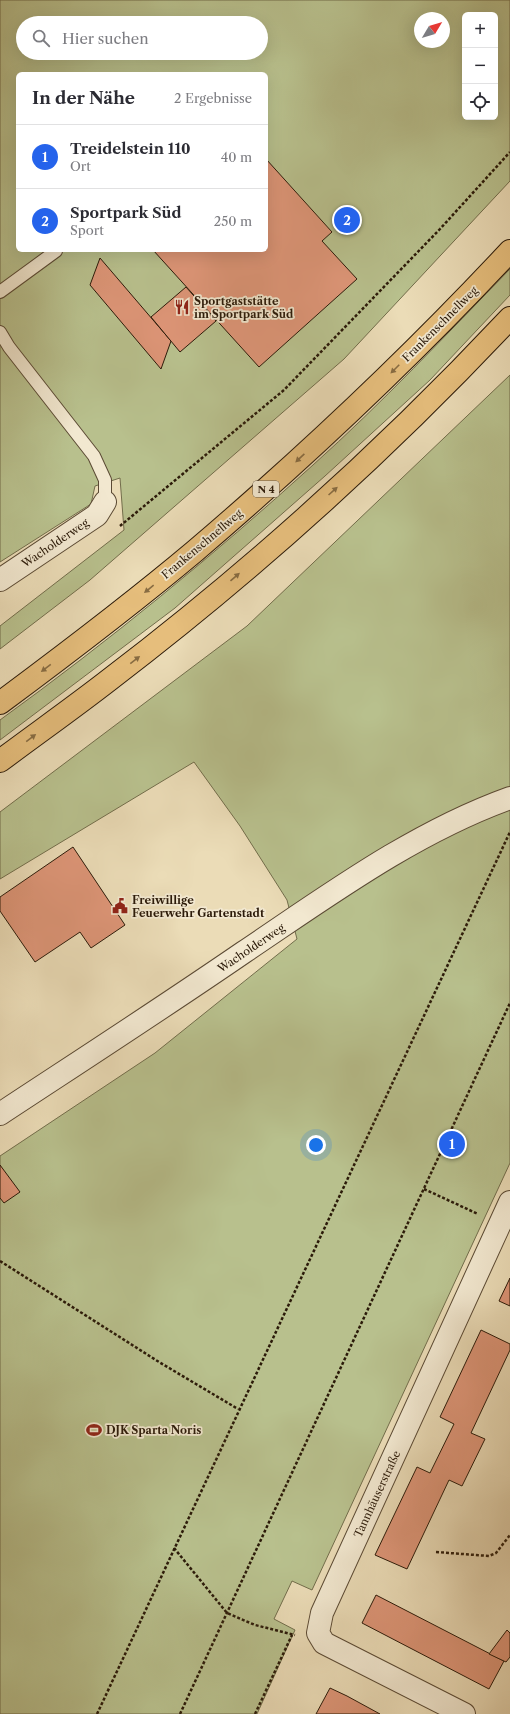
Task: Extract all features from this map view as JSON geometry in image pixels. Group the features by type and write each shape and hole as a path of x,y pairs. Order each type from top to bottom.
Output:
{"highway":[{"name":"Frankenschnellweg","path":"0,703 122,610 194,552 288,470 377,387 510,251"},
{"path":"0,761 154,645 273,545 359,468 510,318"}],"street":[{"name":"Wacholderweg","path":"0,580 97,515 105,502"},
{"name":"Wacholderweg","path":"0,1114 336,890 420,838 476,810 510,798"},
{"name":"Tannhäuserstraße","path":"318,1633 322,1613 505,1226 510,1202"},
{"path":"318,1633 324,1643 464,1714"}],"lane":[{"path":"0,292 55,252"},
{"path":"0,332 9,347 94,456 105,480 105,502"}],"path":[{"path":"116,528 284,390 434,235 510,152"},
{"path":"97,1714 238,1409 510,832"},
{"path":"180,1714 510,1003"},
{"path":"424,1189 505,1226"},
{"path":"0,1261 159,1362 238,1409"},
{"path":"436,1552 489,1556 496,1553 510,1535"},
{"path":"174,1548 226,1613 255,1625 292,1635 318,1633"},
{"path":"255,1714 292,1635"}],"green space":[{"path":"0,0 510,0 510,181 344,359 90,580 0,649 0,626 124,530 120,478 95,486 91,504 0,562"},
{"path":"510,269 510,295 430,380 325,476 175,608 0,740 0,720 41,690 160,597 276,499 389,393"},
{"path":"510,375 510,1163 312,1590 292,1581 274,1619 295,1630 257,1714 0,1714 0,1156 155,1053 297,939 287,900 240,826 194,762 0,879 0,812 247,626"}],"building":[{"path":"268,161 332,232 322,241 357,279 259,367 155,252 268,252"},
{"path":"100,258 171,341 161,369 90,285"},
{"path":"186,287 216,321 180,352 151,317"},
{"path":"73,847 125,925 91,948 80,932 35,962 0,911 0,897"},
{"path":"0,1165 20,1192 4,1203 0,1198"},
{"path":"510,1278 510,1306 499,1301"},
{"path":"481,1330 510,1344 510,1350 471,1433 485,1439 462,1486 449,1480 407,1569 375,1555 417,1467 430,1473 454,1424 440,1417"},
{"path":"376,1595 504,1661 489,1689 362,1623"},
{"path":"507,1630 510,1633 510,1657 506,1662 489,1654"},
{"path":"330,1688 347,1696 380,1714 316,1714"}],"place":[{"name":"Sportpark Süd","path":"347,220"},
{"name":"Sportgaststätte im Sportpark Süd","path":"182,307"},
{"name":"Freiwillige Feuerwehr Gartenstadt","path":"120,906"},
{"name":"Treidelstein 110","path":"452,1144"},
{"name":"DJK Sparta Noris","path":"94,1430"}]}
